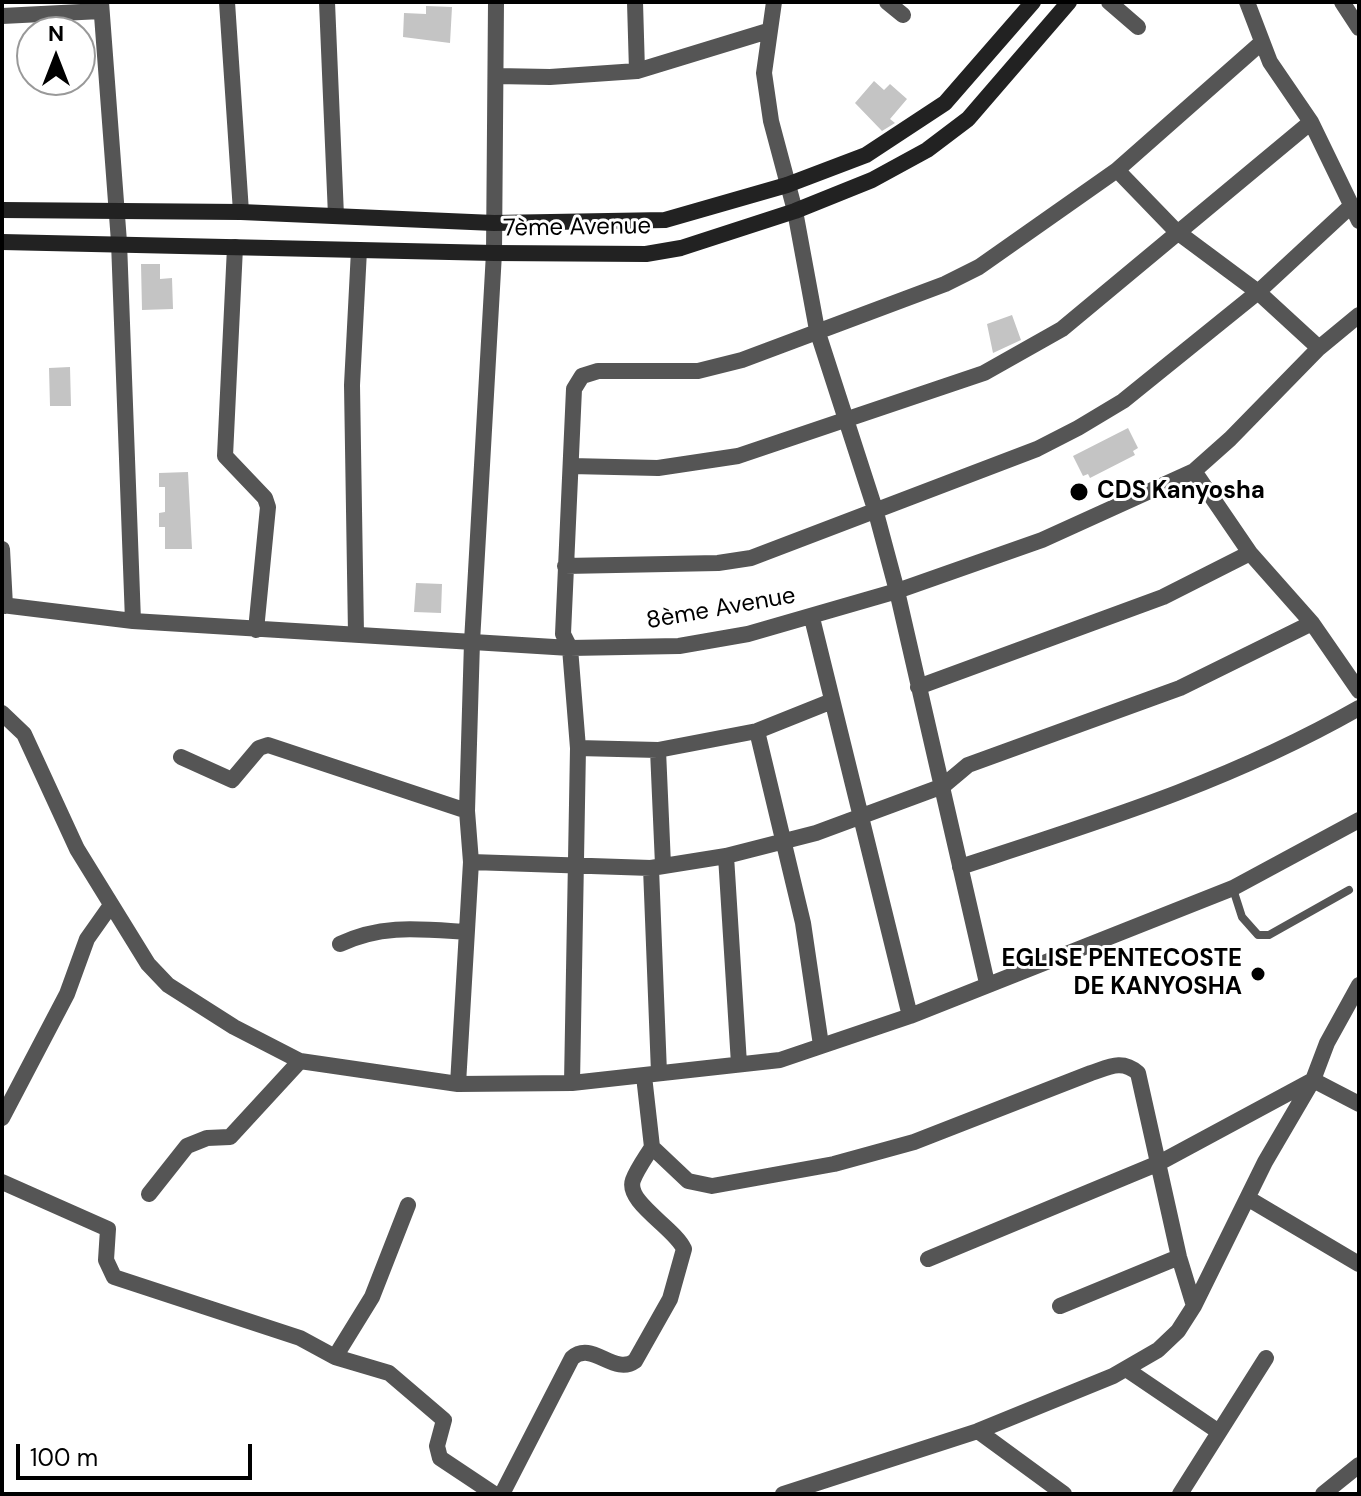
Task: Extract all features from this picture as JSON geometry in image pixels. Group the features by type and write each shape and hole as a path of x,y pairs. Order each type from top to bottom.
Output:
{"street":[{"path":"227,2 241,212"},
{"path":"327,2 336,216"},
{"path":"458,1084 471,862 467,811 472,642 494,253 496,2"},
{"path":"635,2 637,71"},
{"path":"774,2 764,73 771,121 795,211 817,330 875,509 897,591 987,983"},
{"path":"887,2 903,15"},
{"name":"7ème Avenue","path":"2,210 241,212 494,223 665,220 787,185 866,155 945,103 1033,2"},
{"name":"7ème Avenue","path":"2,242 119,242 494,253 646,254 681,248 795,211 872,180 927,150 968,119 1069,2"},
{"path":"1109,2 1138,27"},
{"path":"565,566 737,561 1037,449 1123,401 1355,213 1311,122 1261,43 1247,2"},
{"path":"1342,2 1359,28"},
{"path":"2,16 101,7 119,242 133,621"},
{"path":"496,76 550,77 637,71 768,31"},
{"path":"572,1083 578,748 570,648 563,634 574,389 582,376 614,370 698,371 742,360 945,284 979,267 1117,170 1261,43"},
{"path":"571,466 658,468 738,456 984,373 1062,329 1176,231 1311,122"},
{"path":"1117,170 1176,231 1258,292 1319,348"},
{"path":"235,247 225,456 265,498 268,507 256,630"},
{"path":"356,634 352,385 359,250"},
{"name":"8ème Avenue","path":"3,606 133,621 570,648 679,646 748,634 897,591 1042,540 1194,471 1230,439 1319,348 1359,315"},
{"path":"1194,471 1250,553 1312,623 1359,691"},
{"path":"2,549 3,606"},
{"path":"918,687 1163,597 1250,553"},
{"path":"812,618 863,814 910,1016"},
{"path":"471,862 657,867 782,843 943,786 968,765 1180,688 1312,623"},
{"path":"578,748 658,750 757,731 832,701"},
{"path":"960,867 1134,810 1227,775 1359,708"},
{"path":"2,713 24,734 54,806 148,964 168,985 234,1027 300,1061 458,1084 572,1083 780,1060 910,1016 1233,888 1359,820"},
{"path":"757,731 803,923 821,1045"},
{"path":"181,757 232,780 259,748 268,745 467,811"},
{"path":"502,1494 577,1353 587,1352 621,1366 635,1361 670,1299 684,1249 665,1224 637,1201 631,1190 633,1180 652,1147 658,750"},
{"path":"726,856 739,1064"},
{"path":"2,1118 67,994 87,939 111,905"},
{"path":"340,944 359,935 393,928 466,932"},
{"path":"783,1494 824,1488 978,1431 1126,1369 1158,1350 1178,1331 1194,1306 1286,1124 1313,1080 1327,1043 1359,985"},
{"path":"149,1194 187,1146 207,1138 230,1137 300,1061"},
{"path":"652,1147 688,1181 712,1186 834,1164 914,1142 1120,1064 1138,1073 1179,1257 1194,1306"},
{"path":"1313,1080 1359,1104"},
{"path":"928,1259 1159,1163 1313,1080"},
{"path":"2,1182 108,1229 106,1260 114,1277 300,1338 335,1357 389,1373 444,1420 437,1446 440,1458 494,1494"},
{"path":"1249,1199 1359,1264"},
{"path":"335,1357 372,1297 408,1205"},
{"path":"1060,1306 1179,1257"},
{"path":"1180,1494 1266,1358"},
{"path":"1126,1369 1219,1432"},
{"path":"978,1431 1064,1494"},
{"path":"1323,1494 1359,1465"}],"lane":[{"path":"1233,888 1242,917 1258,935 1269,935 1349,890"}],"building":[{"path":"426,6 452,7 450,43 403,37 404,13 426,14"},
{"path":"874,81 884,90 890,84 907,99 890,119 895,123 882,131 855,103"},
{"path":"141,264 160,264 160,279 172,278 173,309 142,310"},
{"path":"1012,315 1021,340 993,353 987,324"},
{"path":"70,367 71,406 50,406 49,368"},
{"path":"1128,428 1138,448 1133,451 1135,455 1090,478 1088,474 1083,476 1073,456"},
{"path":"188,472 192,549 165,549 165,527 159,527 159,513 165,512 165,487 159,487 159,473"},
{"path":"416,583 442,584 441,613 414,612"}],"place":[{"name":"CDS Kanyosha","path":"1079,492"},
{"name":"EGLISE PENTECOSTE DE KANYOSHA","path":"1258,974"}]}
